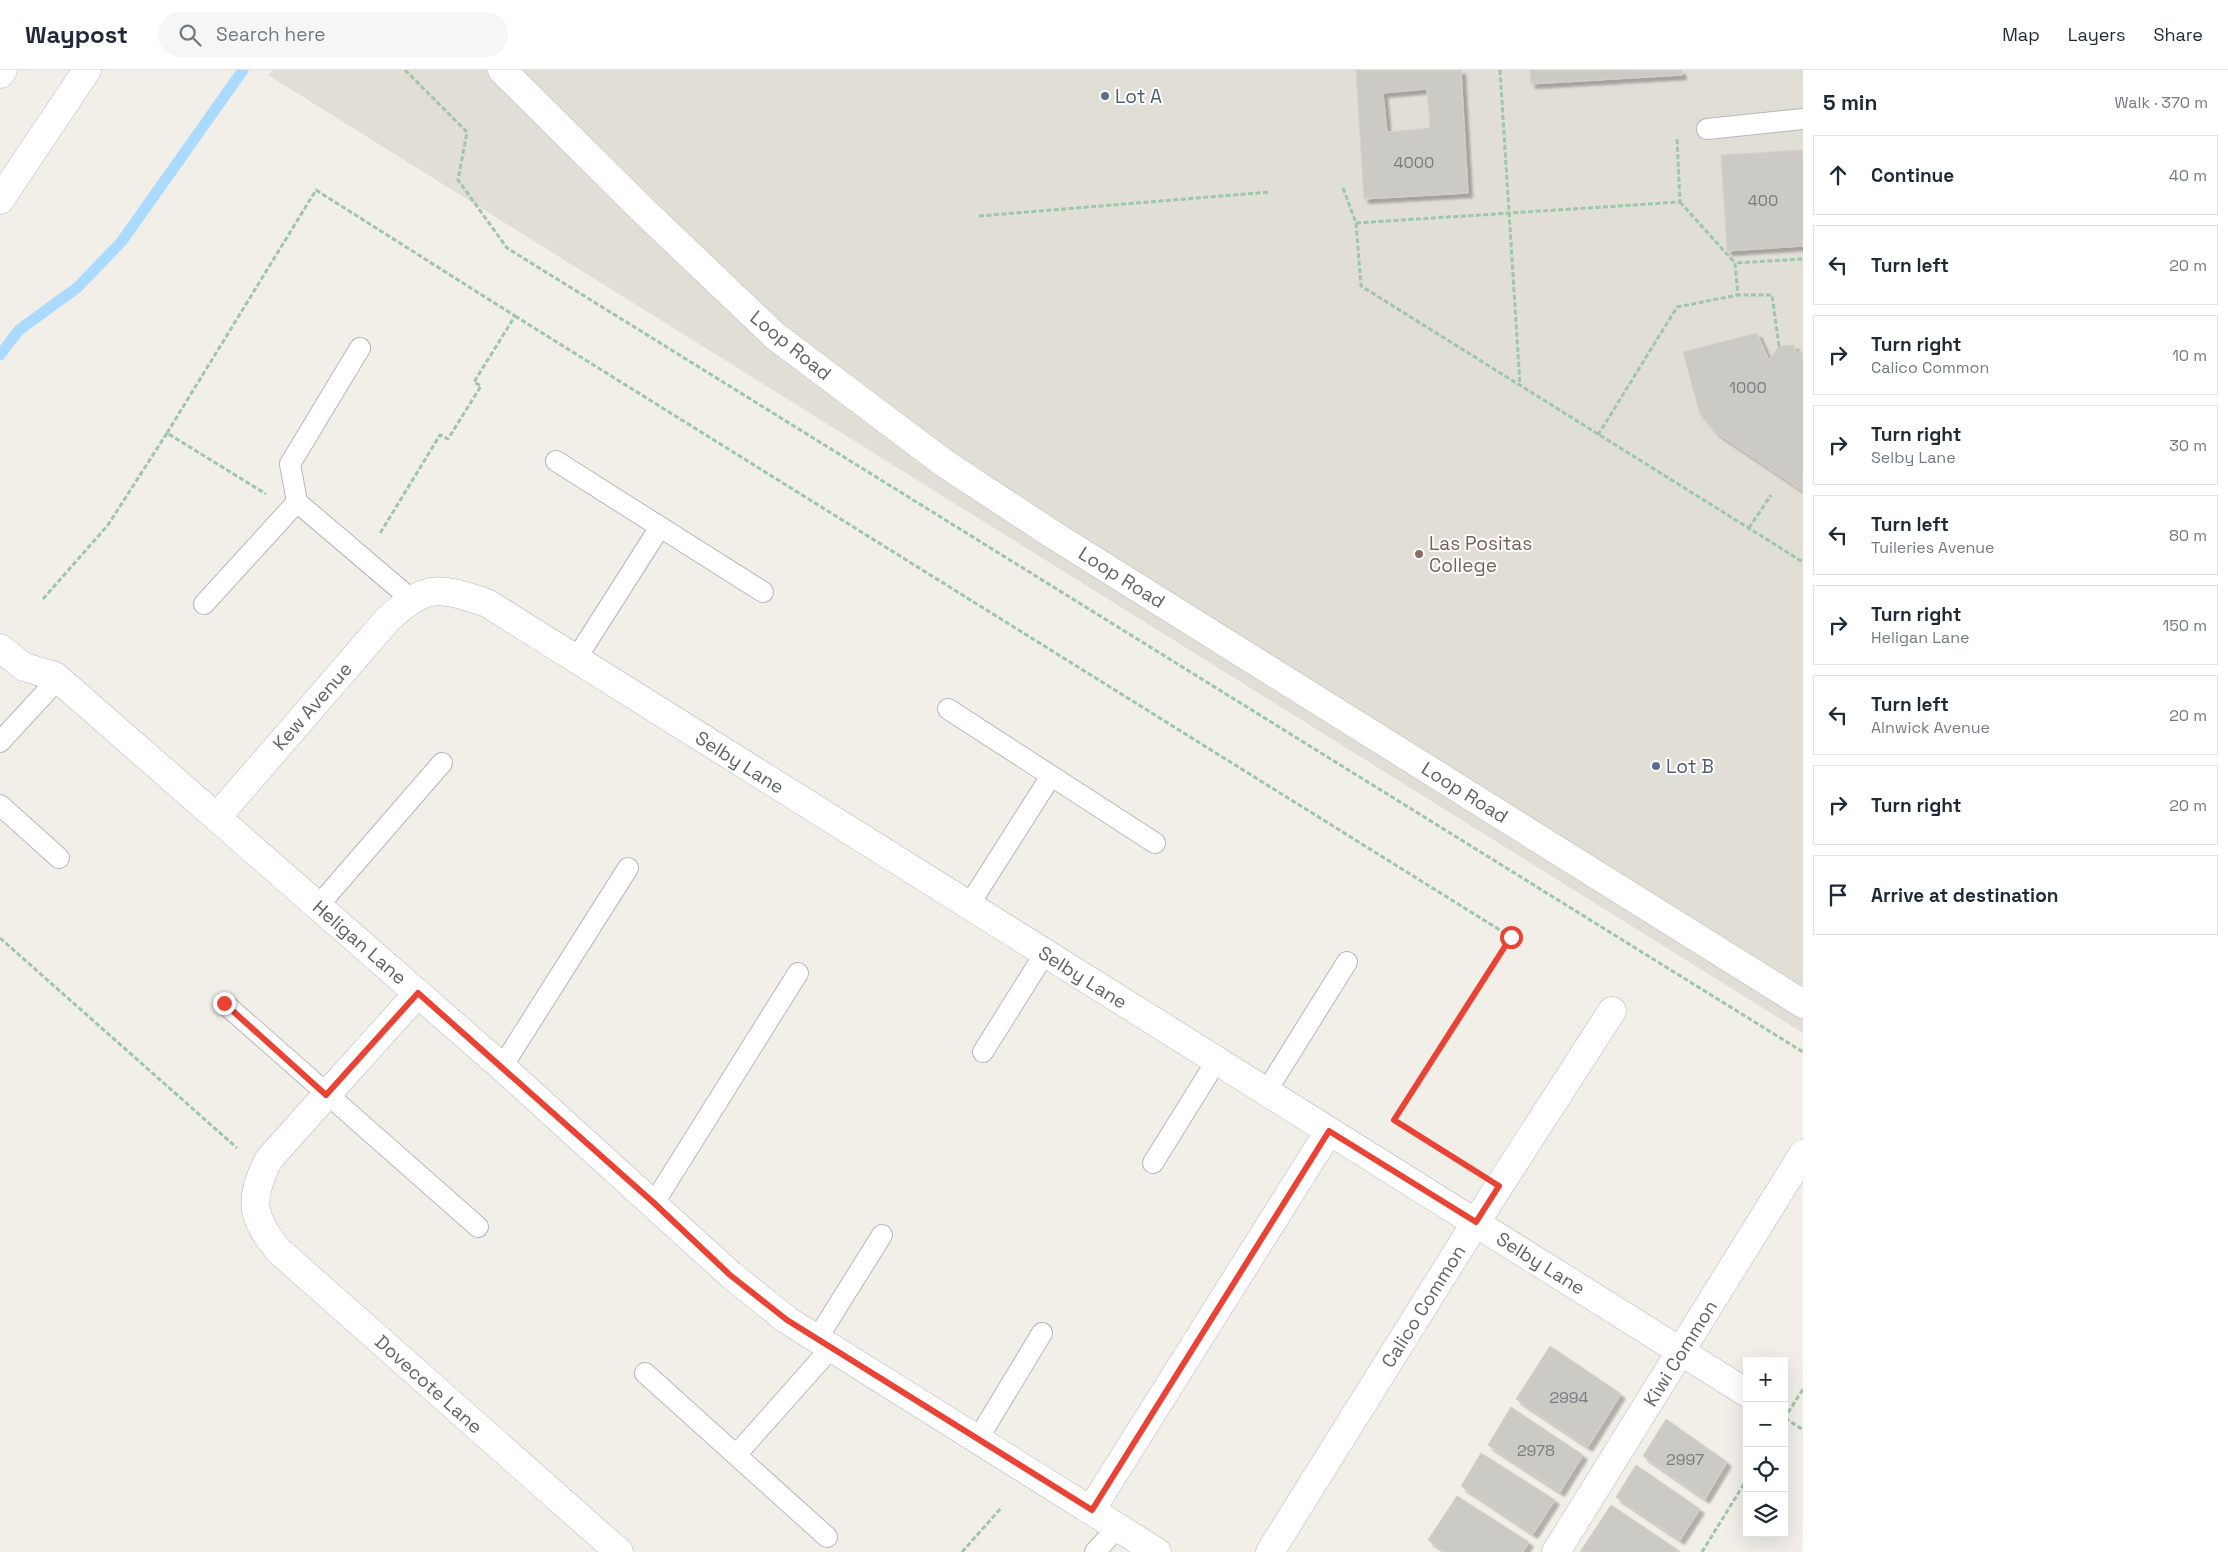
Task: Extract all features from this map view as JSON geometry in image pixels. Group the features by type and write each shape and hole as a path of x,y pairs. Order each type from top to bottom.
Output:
{"street":[{"path":"0,74 3,70"},
{"path":"0,200 87,70"},
{"name":"Loop Road","path":"502,70 645,212 775,336 944,463 1060,539 1803,1004"},
{"name":"Selby Lane","path":"410,598 432,591 452,591 487,603 1743,1390"},
{"name":"Kew Avenue","path":"217,817 388,619 410,598"},
{"name":"Heligan Lane","path":"0,648 24,667 56,677 502,1067 654,1203 730,1275 787,1320 1157,1552"},
{"path":"263,1171 269,1159 418,993"},
{"name":"Calico Common","path":"1270,1552 1476,1222 1612,1010"},
{"path":"1092,1510 1329,1131"},
{"name":"Kiwi Common","path":"1556,1552 1682,1352 1803,1154"},
{"name":"Dovecote Lane","path":"263,1171 258,1179 254,1205 262,1230 279,1251 619,1552"}],"lane":[{"path":"1707,129 1803,119"},
{"path":"360,348 290,464 294,506 410,598"},
{"path":"556,461 763,592"},
{"path":"204,604 294,506"},
{"path":"576,660 660,527"},
{"path":"0,742 56,677"},
{"path":"948,709 1155,843"},
{"path":"318,906 442,763"},
{"path":"969,905 1051,776"},
{"path":"0,805 60,858"},
{"path":"502,1067 628,868"},
{"path":"983,1052 1045,953"},
{"path":"1266,1092 1347,962"},
{"path":"654,1203 798,973"},
{"path":"224,1003 326,1095 478,1227"},
{"path":"1153,1163 1217,1060"},
{"path":"736,1456 824,1344 882,1235"},
{"path":"978,1439 1042,1333"},
{"path":"645,1373 827,1537"},
{"path":"1096,1552 1118,1527"}],"path":[{"path":"405,70 467,132 458,180 507,248 1803,1052"},
{"path":"1500,70 1520,386"},
{"path":"1707,129 1676,131 1680,202 1735,263 1738,295"},
{"path":"1343,188 1356,223 1361,286 1803,562"},
{"path":"979,216 1270,192"},
{"path":"1356,223 1680,202"},
{"path":"1735,263 1803,259"},
{"path":"1598,435 1677,307 1738,295 1772,295 1779,346"},
{"path":"515,316 1511,937 1394,1120 1499,1186"},
{"path":"43,599 108,525 167,433 294,506"},
{"path":"1749,528 1771,495"},
{"path":"0,938 263,1171"},
{"path":"1788,1412 1803,1388"},
{"path":"1788,1421 1803,1430"},
{"path":"1702,1552 1743,1485"},
{"path":"962,1552 1002,1507"}],"shaded area":[{"name":"Las Positas College","path":"273,70 1803,70 1803,1033 268,75"}],"building":[{"path":"1356,70 1461,70 1468,193 1364,199","holes":["1427,89 1430,128 1387,132 1383,93"]},
{"path":"1530,70 1681,70 1682,75 1531,84"},
{"path":"1803,150 1803,246 1727,251 1721,155"},
{"path":"1757,333 1769,360 1779,346 1794,345 1796,352 1803,352 1803,491 1715,432 1700,414 1683,352"},
{"path":"1550,1346 1621,1394 1588,1447 1516,1399"},
{"path":"1511,1407 1583,1455 1560,1492 1488,1445"},
{"path":"1666,1419 1727,1462 1705,1499 1643,1456"},
{"path":"1481,1453 1555,1500 1533,1534 1461,1486"},
{"path":"1636,1465 1700,1509 1680,1540 1616,1497"},
{"path":"1457,1496 1529,1542 1523,1552 1446,1552 1428,1540"},
{"path":"1611,1505 1678,1550 1677,1552 1580,1552"}],"waterway":[{"path":"0,355 19,330 78,287 122,241 243,70"}],"place":[{"name":"Lot A","path":"1105,96"},
{"name":"Las Positas College","path":"1419,554"},
{"name":"Lot B","path":"1656,766"}],"route":[{"path":"224,1003 326,1095 418,993 654,1203 730,1275 787,1320 1092,1510 1329,1131 1476,1222 1499,1186 1394,1120 1511,937"}]}
